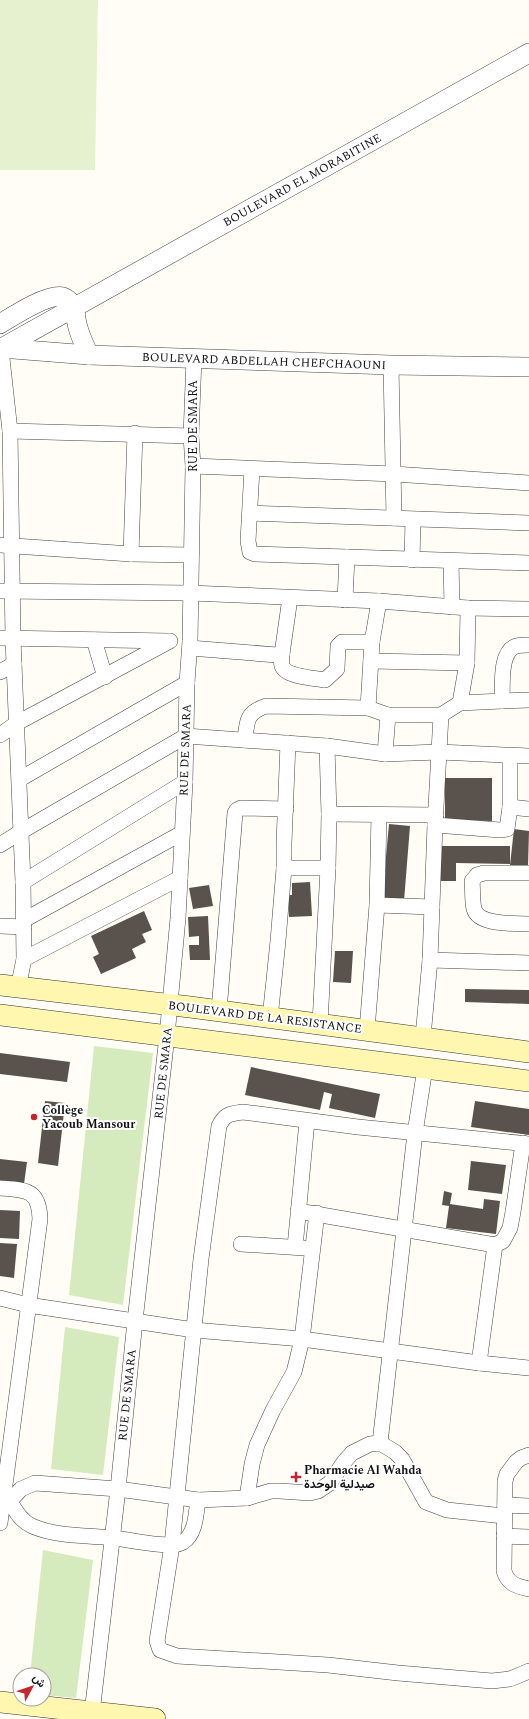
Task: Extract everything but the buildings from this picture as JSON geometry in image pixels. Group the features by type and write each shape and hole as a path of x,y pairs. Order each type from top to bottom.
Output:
{"main road":[{"name":"BOULEVARD DE LA RESISTANCE","path":"9,986 219,1011 529,1052"},
{"path":"0,1015 529,1081"},
{"path":"0,1702 155,1719"}],"street":[{"name":"BOULEVARD EL MORABITINE","path":"0,349 529,53"},
{"path":"0,324 33,305 47,299 61,297 69,300 75,308 76,321 80,337 89,355"},
{"path":"0,349 4,409 10,431 5,468 6,638 14,664 22,830 24,924 24,959 9,986"},
{"name":"BOULEVARD ABDELLAH CHEFCHAOUNI","path":"0,349 89,355 391,365 529,366"},
{"name":"RUE DE SMARA","path":"92,1713 113,1538 135,1321 167,1036 178,918 185,782 187,683 190,644 193,466 191,436 194,358"},
{"path":"391,365 394,518"},
{"path":"10,431 191,436"},
{"path":"131,554 136,434"},
{"path":"193,466 394,474 529,483"},
{"path":"252,469 248,547 250,552 255,554 529,563"},
{"path":"250,513 529,523"},
{"path":"412,560 413,520"},
{"path":"6,545 131,554 191,555"},
{"path":"345,600 347,557"},
{"path":"451,561 452,607"},
{"path":"6,592 190,593 378,601 468,608 529,609"},
{"path":"290,598 282,654 282,665 284,670 292,674 325,680 336,669 338,646 342,642 372,642"},
{"path":"368,708 372,642 378,601"},
{"path":"460,703 467,663 468,608"},
{"path":"6,638 170,641 277,655 282,654"},
{"path":"94,640 105,677"},
{"path":"0,735 17,724 170,641"},
{"path":"502,701 504,662 507,655 516,646 529,645"},
{"path":"371,661 467,663"},
{"path":"0,672 14,664"},
{"path":"20,779 187,683"},
{"path":"245,740 247,720 251,713 266,706 368,708 388,715 441,715 460,703 529,700"},
{"path":"385,754 388,715"},
{"path":"423,1037 430,960 435,820 441,715"},
{"path":"0,845 22,830 186,736 327,746 385,754 439,752 529,756"},
{"path":"270,1018 284,868 288,744"},
{"path":"320,1024 328,868 329,814 327,746"},
{"path":"329,814 380,815 435,820 504,830 509,826 510,756"},
{"path":"23,882 185,782"},
{"path":"510,807 529,809"},
{"path":"219,1011 235,813 241,808 286,809"},
{"path":"367,1030 377,905 380,815"},
{"path":"0,926 24,924 182,833"},
{"path":"284,868 328,868"},
{"path":"529,873 484,873 477,875 472,881 474,909 482,919 529,924"},
{"path":"24,959 180,878"},
{"path":"377,905 432,906"},
{"path":"430,960 529,963"},
{"path":"380,1443 415,1133 425,1068"},
{"path":"298,1211 317,1213 495,1245 503,1241 510,1228 526,1144 308,1121 243,1112 233,1113 224,1117 221,1121 219,1126 201,1259 172,1545 156,1641 160,1650 177,1656 328,1665 492,1681 510,1679 529,1671"},
{"path":"295,1247 308,1121"},
{"path":"0,1188 22,1190 29,1193 36,1198 40,1207 40,1219 0,1523"},
{"path":"247,1498 252,1464 257,1445 273,1410 294,1372 302,1339 306,1290 313,1250 317,1213"},
{"path":"241,1244 295,1247 313,1250"},
{"path":"479,1363 495,1245"},
{"path":"0,1298 28,1305 194,1330 302,1339 479,1363 529,1368"},
{"path":"4,1501 21,1489 34,1483 118,1489 198,1500 247,1498 271,1492 290,1491 310,1493 318,1491 330,1483 352,1453 370,1444 380,1443 395,1452 402,1459 426,1502 447,1510 504,1511 529,1506"},
{"path":"529,1455 516,1462 507,1474 505,1482 504,1511 504,1571 506,1578 514,1586 529,1589"},
{"path":"4,1501 21,1519 30,1525 41,1529 64,1534 172,1545 182,1542 189,1536 196,1518 198,1500"},
{"path":"504,1536 529,1537"}],"green space":[{"path":"0,0 98,0 95,170 0,170"},
{"path":"94,1046 153,1053 123,1305 69,1295"},
{"path":"65,1327 119,1337 103,1475 51,1469"},
{"path":"43,1550 93,1560 76,1698 52,1696 52,1667 31,1667"}],"place":[{"name":"Collège Yacoub Mansour","path":"34,1117"},
{"name":"Pharmacie Al Wahda صيدلية الوحدة","path":"296,1477"}]}
